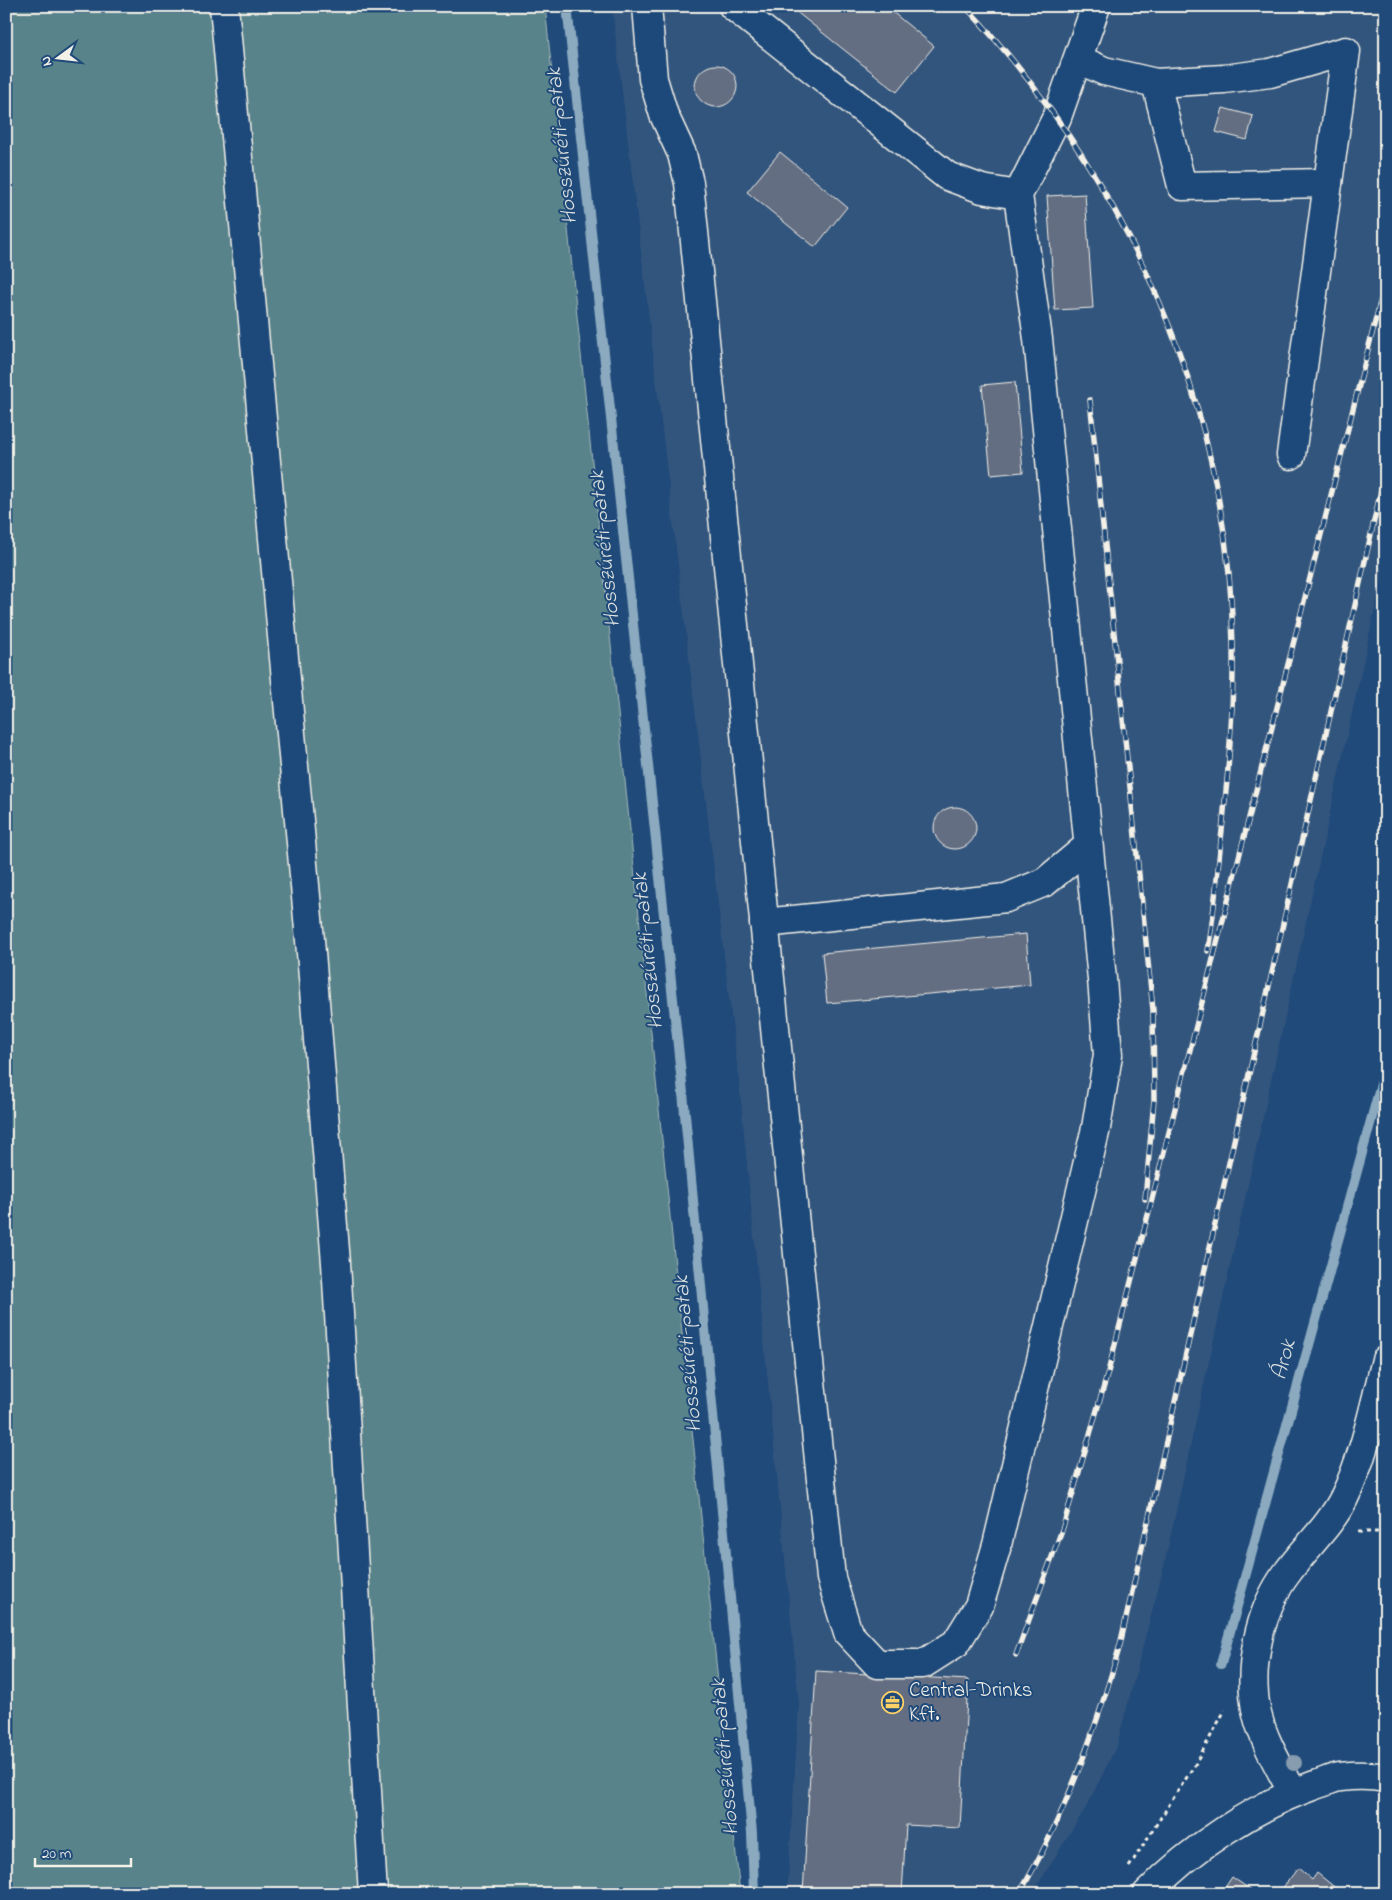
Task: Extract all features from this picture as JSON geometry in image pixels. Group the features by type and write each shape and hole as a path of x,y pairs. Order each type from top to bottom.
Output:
{"street":[{"path":"224,6 310,940 336,1263 373,1894"},
{"path":"647,6 653,79 664,115 682,154 689,184 831,1578 848,1632 877,1664 922,1664 956,1643 979,1606 997,1545 1096,1128 1108,1055 1038,339 1018,195 1057,117 1096,6"},
{"path":"733,6 947,176 982,189 1018,195"},
{"path":"1078,59 1104,70 1156,83 1224,79 1270,73 1346,51 1291,455"},
{"path":"1156,83 1182,186 1328,183"},
{"path":"764,923 1006,898 1045,882 1088,846"},
{"path":"1293,1793 1268,1746 1257,1713 1254,1668 1263,1618 1286,1574 1316,1538 1343,1498 1366,1438 1386,1360"},
{"path":"1146,1894 1159,1881 1198,1850 1260,1808 1293,1793 1339,1777 1372,1776 1386,1778"}],"path":[{"path":"1357,1532 1386,1532"},
{"path":"1125,1872 1196,1763 1220,1719 1236,1684 1254,1668"}],"shaded area":[{"path":"612,6 1386,6 1386,559 1164,1566 1117,1745 1088,1804 1032,1894 787,1894 799,1705 739,1082"}],"green space":[{"path":"6,6 545,6 740,1894 6,1894"}],"building":[{"path":"789,6 885,6 934,46 897,92"},
{"path":"720,65 728,68 734,74 737,86 734,98 728,104 712,107 704,104 698,98 695,82 698,74 704,68"},
{"path":"1223,108 1253,116 1247,140 1216,132"},
{"path":"780,152 847,207 815,247 747,192"},
{"path":"1085,194 1093,308 1055,310 1047,196"},
{"path":"1015,382 1023,472 991,475 982,385"},
{"path":"959,807 967,810 973,816 976,828 973,840 967,846 951,849 943,846 937,840 934,824 937,816 943,810"},
{"path":"1026,934 1030,985 827,1003 822,953"},
{"path":"816,1671 968,1680 960,1828 906,1825 902,1894 803,1894"},
{"path":"1298,1868 1312,1880 1317,1873 1343,1894 1278,1894"},
{"path":"1232,1877 1251,1890 1248,1894 1230,1894 1224,1889"}],"waterway":[{"name":"Hosszúréti-patak","path":"567,6 683,1093 752,1833 754,1894"},
{"name":"Árok","path":"1221,1664 1386,1066"}],"railway":[{"path":"965,6 1023,74 1076,146 1121,222 1159,301 1190,383 1212,469 1227,556 1233,646 1228,767 1208,951"},
{"path":"1016,1655 1063,1527 1108,1372 1386,279"},
{"path":"1090,400 1153,1010 1154,1100 1145,1199"},
{"path":"1019,1894 1051,1835 1078,1772 1101,1709 1120,1645 1386,468"}],"place":[{"name":"Central-Drinks Kft.","path":"893,1703"}]}
